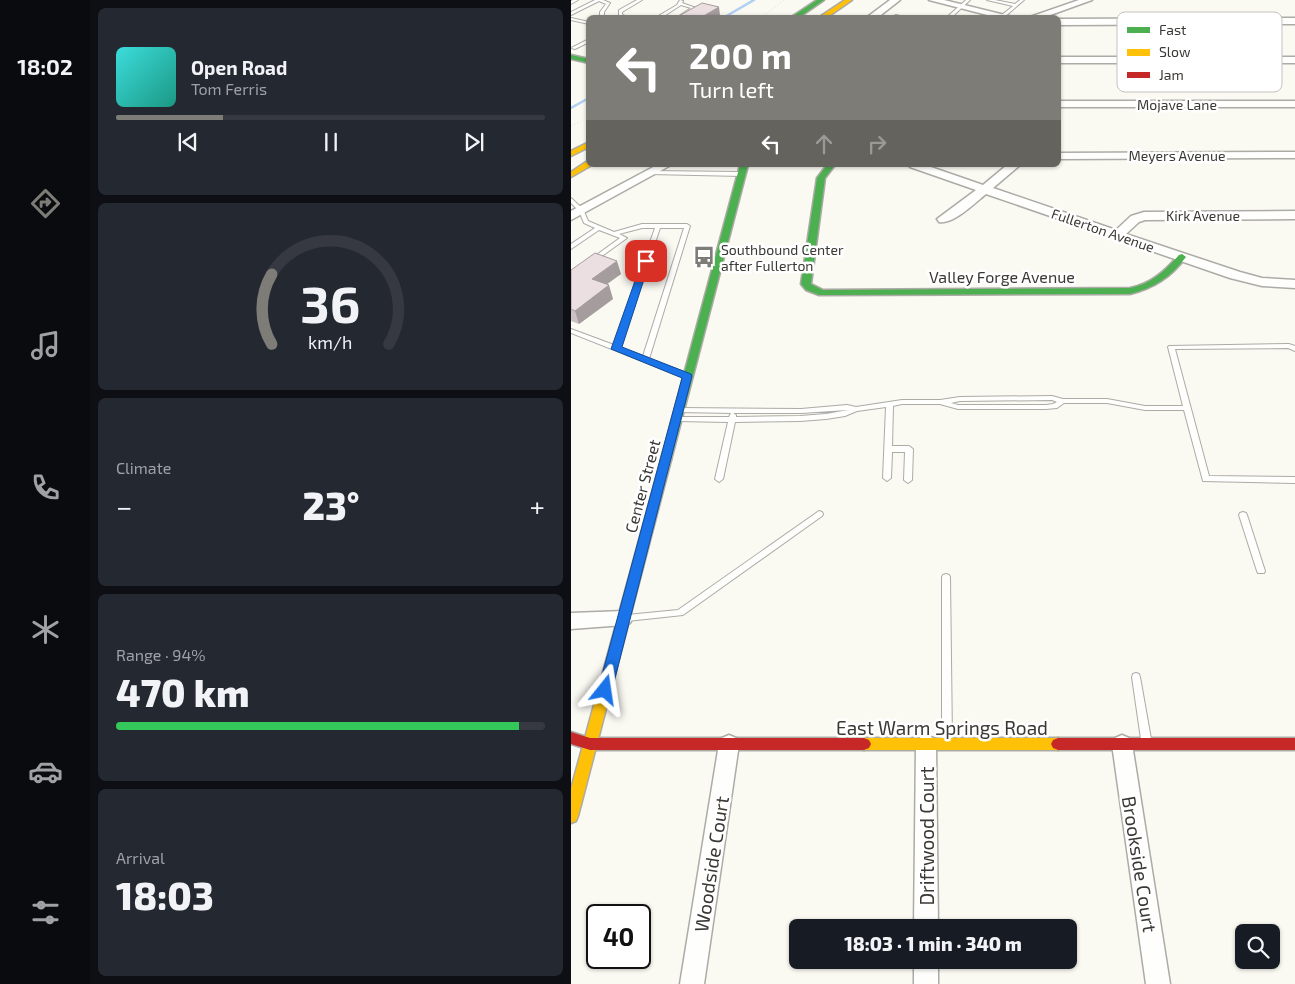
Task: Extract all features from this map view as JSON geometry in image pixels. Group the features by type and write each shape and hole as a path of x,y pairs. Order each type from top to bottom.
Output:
{"street":[{"path":"798,15 821,0"},
{"path":"826,15 849,0"},
{"path":"874,15 896,0"},
{"path":"933,0 965,3 998,15"},
{"path":"1040,15 1088,0"},
{"path":"1282,21 1295,21"},
{"path":"1061,22 1117,22"},
{"path":"572,51 586,52"},
{"path":"572,51 586,59"},
{"path":"1061,60 1117,60"},
{"path":"1282,60 1295,60"},
{"name":"Mojave Lane","path":"1061,104 1295,104"},
{"path":"571,154 586,146"},
{"name":"Meyers Avenue","path":"1061,156 1295,155"},
{"path":"571,175 586,166"},
{"path":"576,213 662,167"},
{"name":"Valley Forge Avenue","path":"829,167 821,178 807,284 809,288 822,293 1144,290 1163,280 1182,257"},
{"name":"Fullerton Avenue","path":"920,167 1244,277 1262,282 1295,284"},
{"path":"943,219 959,210 1012,167"},
{"name":"Center Street","path":"571,816 743,170"},
{"name":"Kirk Avenue","path":"1118,235 1135,219 1144,216 1295,215"},
{"path":"571,621 624,618"},
{"name":"East Warm Springs Road","path":"571,738 590,744 1295,744"},
{"name":"East Warm Springs Road","path":"571,751 590,744"},
{"name":"Woodside Court","path":"692,984 729,744"},
{"name":"Driftwood Court","path":"926,744 926,919"},
{"name":"Brookside Court","path":"1121,744 1158,984"},
{"path":"926,969 926,984"}],"lane":[{"path":"571,2 576,0"},
{"path":"571,14 599,0 608,3 600,15"},
{"path":"620,15 620,11 640,0"},
{"path":"989,0 1016,5"},
{"path":"1002,15 1022,0"},
{"path":"662,15 681,2 700,8"},
{"path":"951,15 965,3"},
{"path":"684,15 693,10 692,6"},
{"path":"571,20 586,22"},
{"path":"572,51 586,42"},
{"path":"651,173 743,170"},
{"path":"571,200 576,213 586,222 624,238 586,265"},
{"path":"613,234 642,226 687,226 645,360"},
{"path":"616,349 658,226"},
{"path":"571,247 599,227"},
{"path":"571,331 687,376"},
{"path":"1295,349 1289,346 1171,347 1205,480 1295,480"},
{"path":"677,414 841,415 852,413 856,409 902,402 1007,398 1107,401 1145,408 1186,408"},
{"path":"1007,398 1009,407"},
{"path":"940,402 958,407 1052,407 1063,401"},
{"path":"887,478 890,405"},
{"path":"719,479 733,414"},
{"path":"888,449 909,449 908,480"},
{"path":"624,618 680,613 819,514"},
{"path":"1243,515 1261,571"},
{"path":"946,577 947,744"},
{"path":"1136,677 1147,744"}],"path":[{"path":"765,15 784,0"},
{"path":"571,126 586,119"}],"building":[{"path":"702,3 719,7 705,15 681,15"},
{"path":"595,253 617,261 592,279 609,285 575,311 571,309 571,270"}],"waterway":[{"path":"728,15 754,0"},
{"path":"571,108 586,100"}],"traffic: fast":[{"path":"798,15 821,0"},
{"path":"571,57 586,60"},
{"path":"666,460 743,167"},
{"path":"829,167 821,178 806,284 809,288 822,293 1130,291 1153,283 1171,269 1182,257"}],"traffic: slow":[{"path":"826,15 849,0"},
{"path":"571,154 586,146"},
{"path":"571,175 586,166"},
{"path":"571,816 666,460"},
{"path":"864,744 1058,744"}],"traffic: jam":[{"path":"571,738 590,744 864,744"},
{"path":"1058,744 1295,744"}],"place":[{"name":"Southbound Center after Fullerton","path":"704,257"}],"route":[{"path":"605,690 687,376 616,349 646,261"}]}
